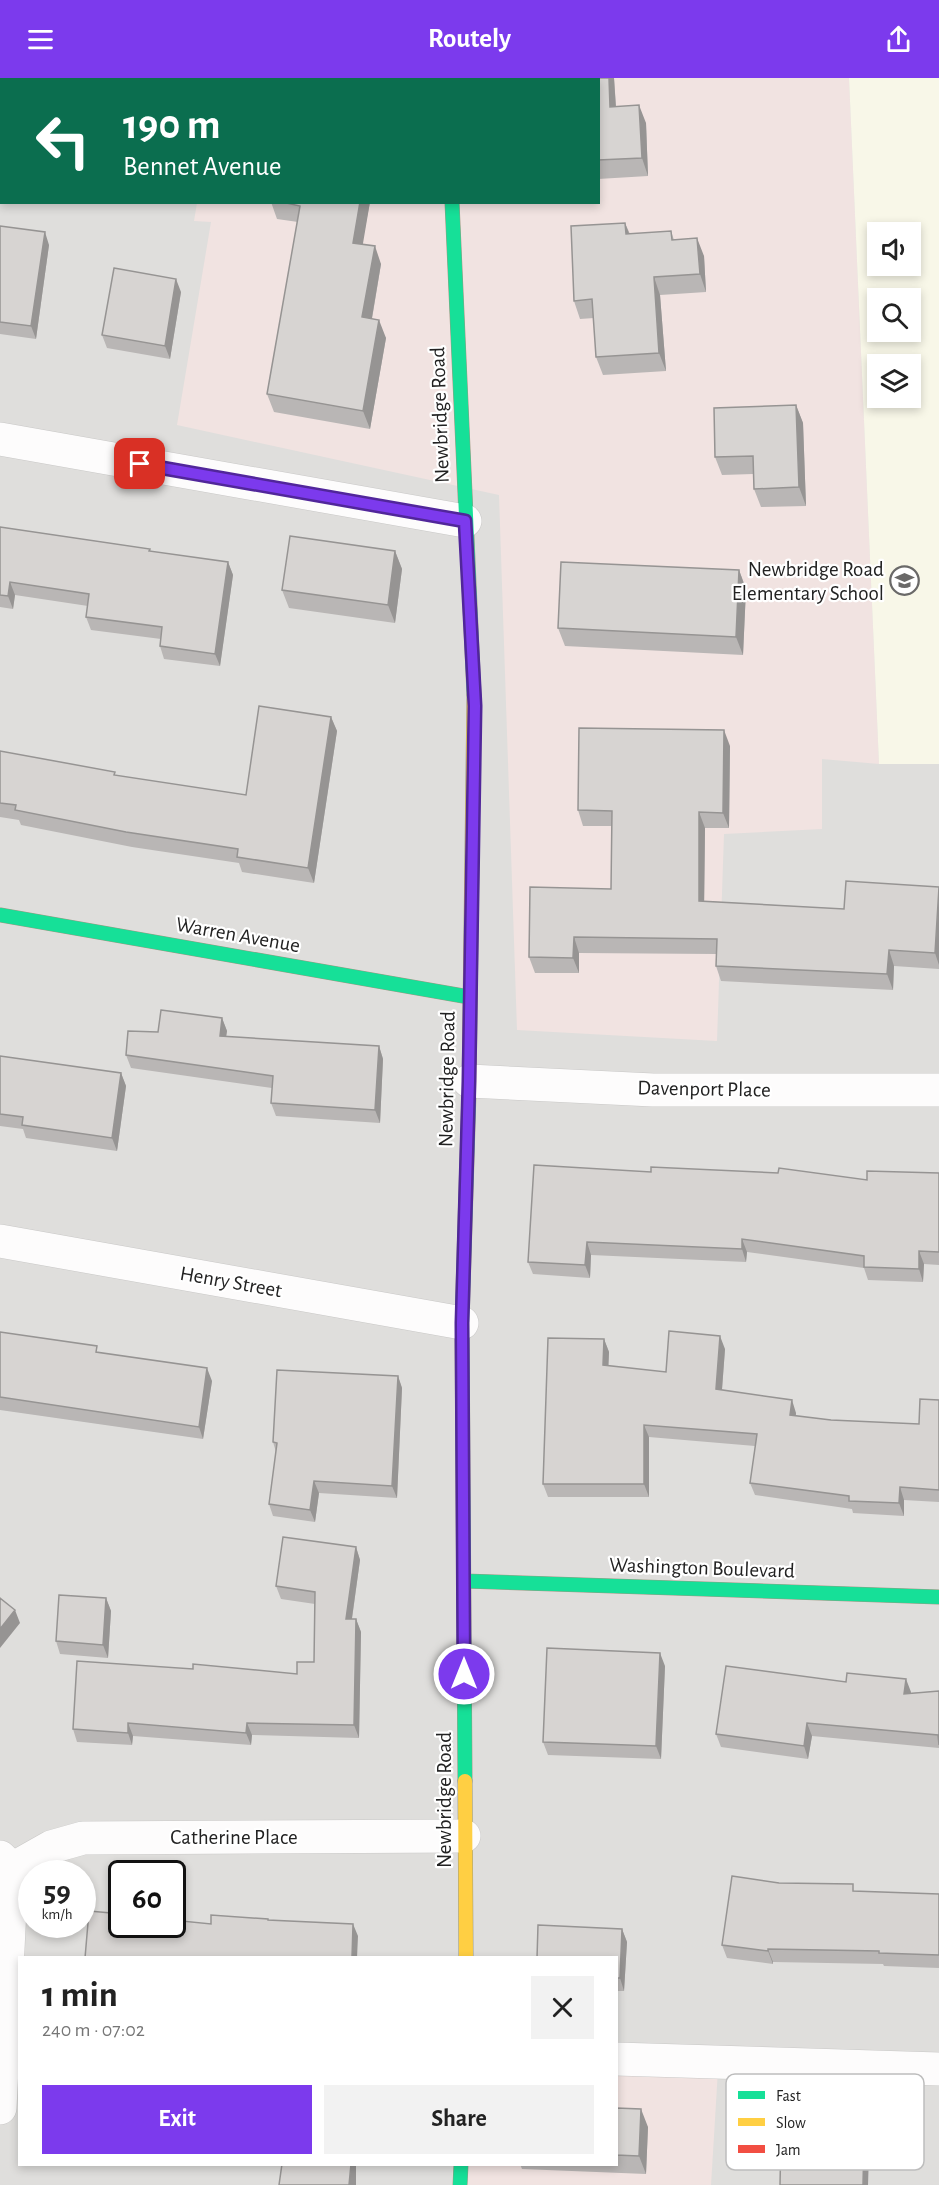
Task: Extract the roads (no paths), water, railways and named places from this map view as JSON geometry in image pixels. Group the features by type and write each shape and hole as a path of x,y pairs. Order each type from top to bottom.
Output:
{"main road":[{"name":"Newbridge Road","path":"452,204 475,706 469,1081 462,1323 466,1956"},
{"name":"Warren Avenue","path":"0,915 469,997"},
{"name":"Washington Boulevard","path":"465,1581 939,1597"},
{"path":"460,2185 461,2166"}],"street":[{"path":"0,440 465,521"},
{"name":"Davenport Place","path":"469,1081 653,1090 939,1090"},
{"name":"Henry Street","path":"0,1241 462,1323"},
{"name":"Catherine Place","path":"6,1863 83,1838 464,1836"},
{"path":"0,2108 6,1863"},
{"path":"618,2059 939,2069"}],"place":[{"name":"Newbridge Road Elementary School","path":"905,581"}]}
